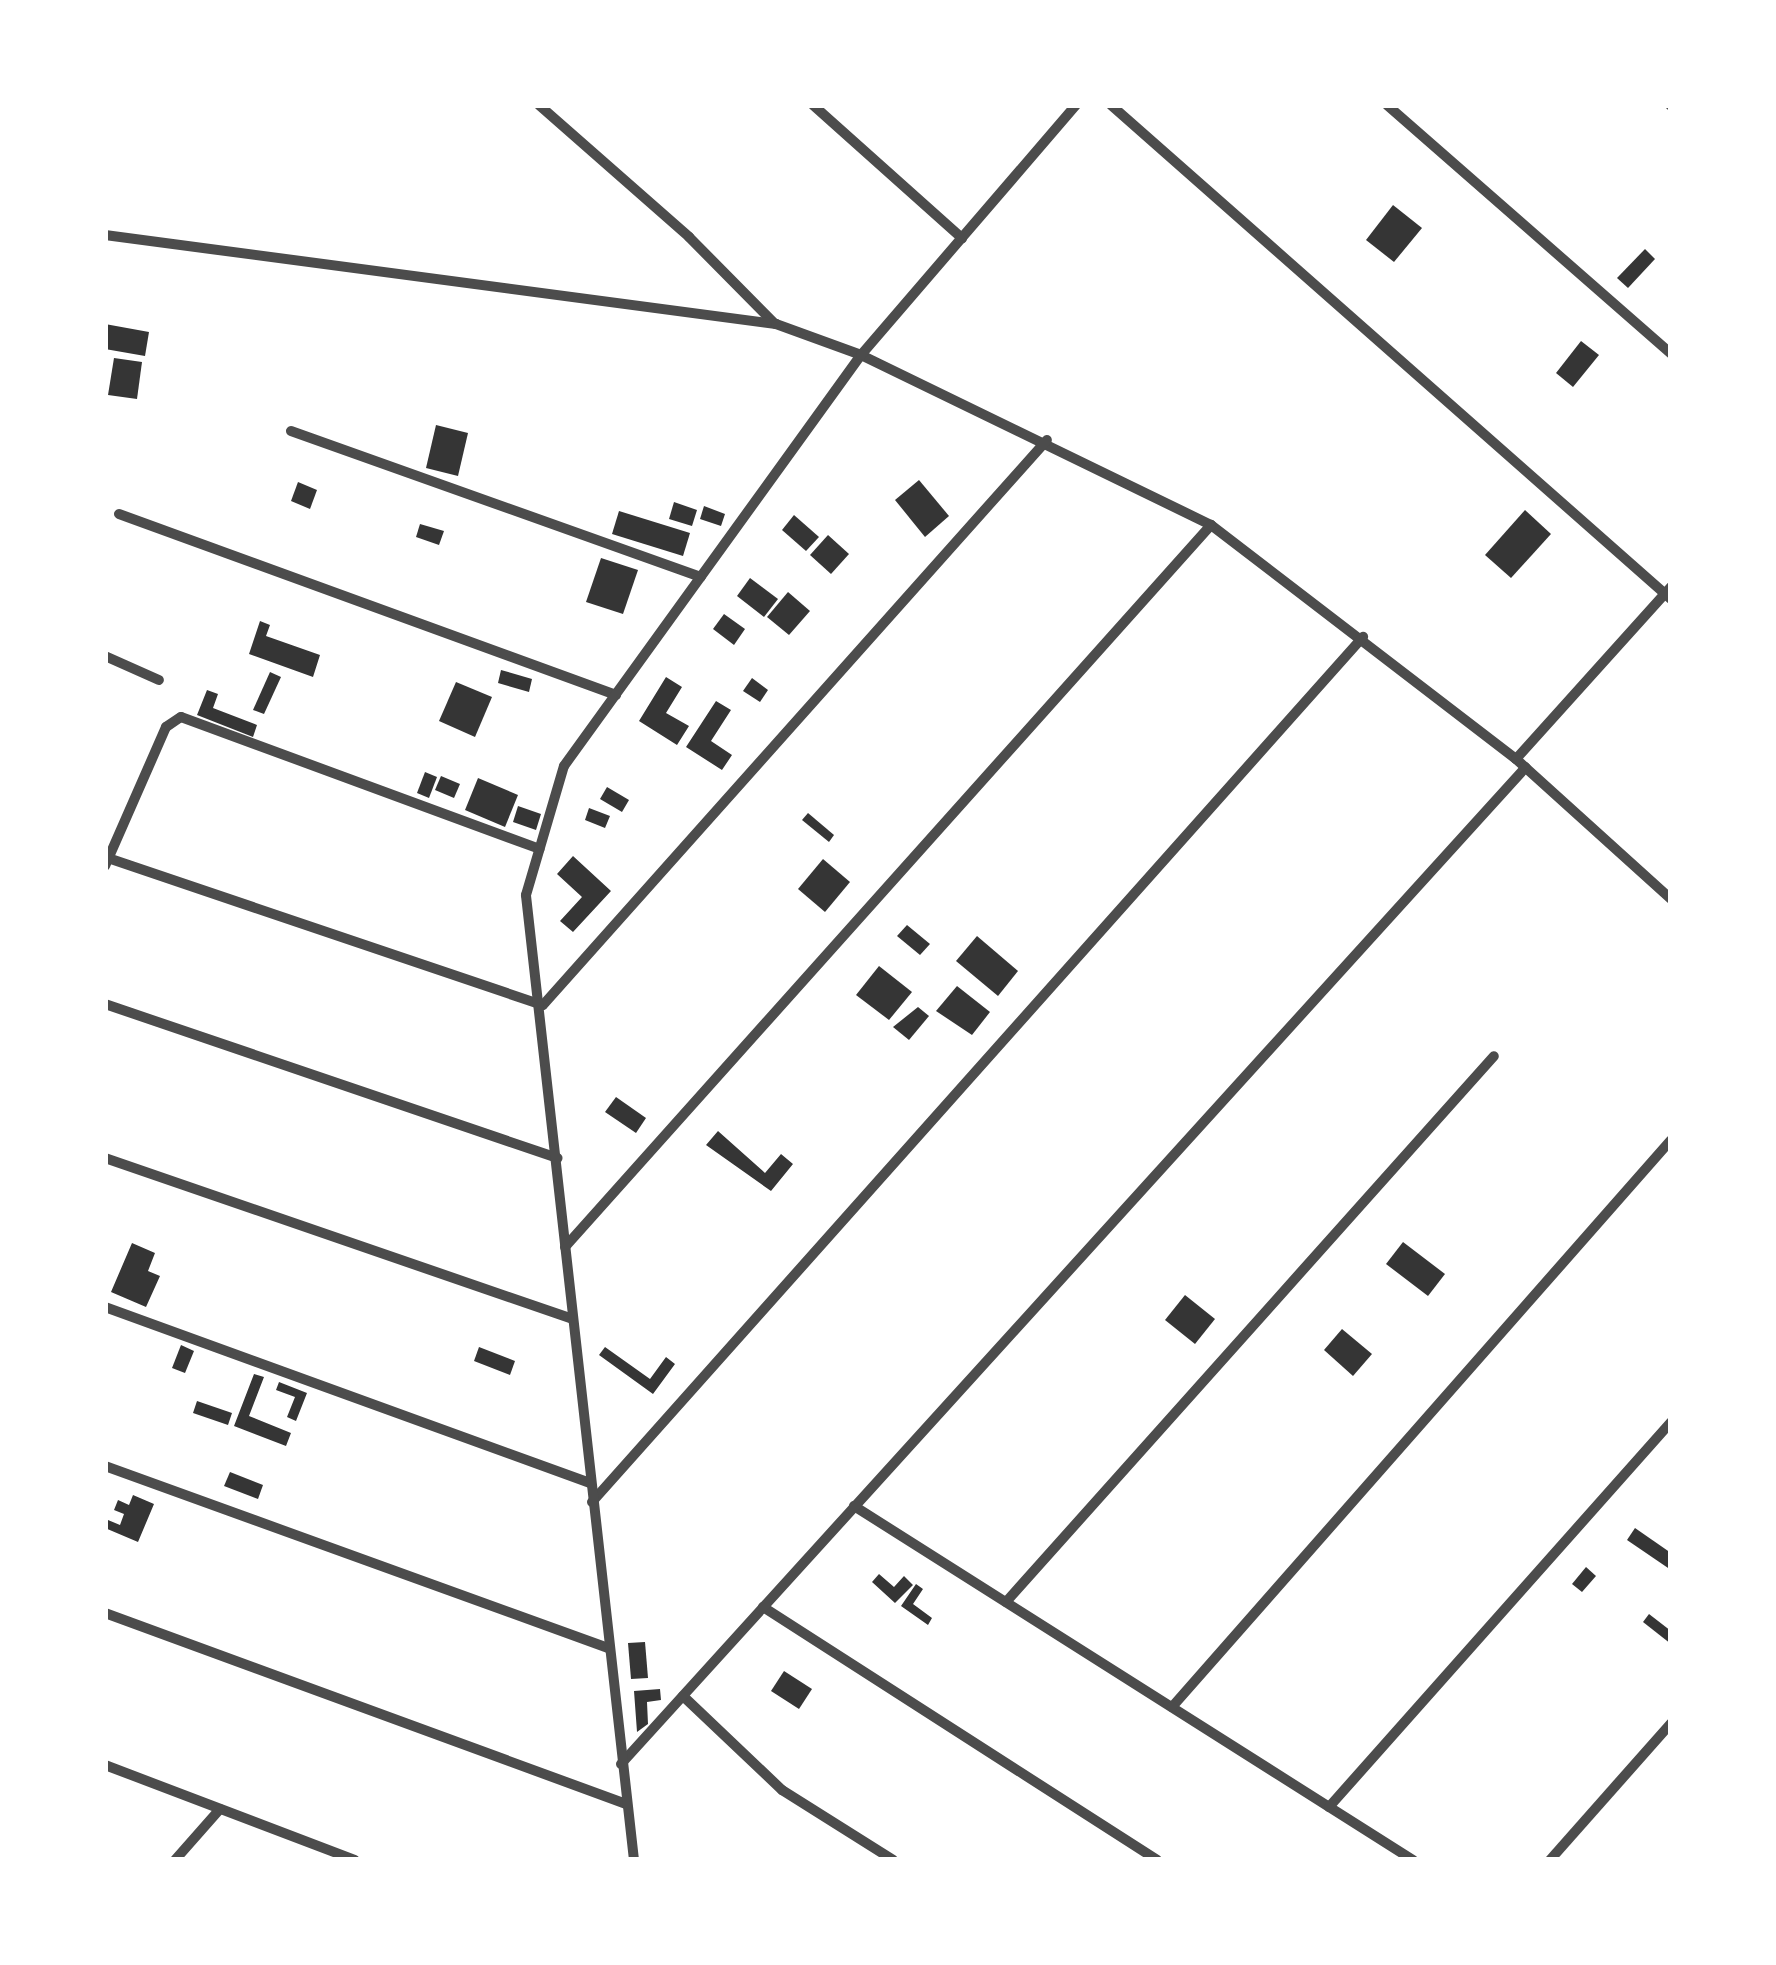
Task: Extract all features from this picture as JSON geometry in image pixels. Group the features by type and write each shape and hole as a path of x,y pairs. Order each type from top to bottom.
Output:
{"street":[{"path":"539,105 690,237 776,324"},
{"path":"813,105 962,238"},
{"path":"634,1860 564,1246 543,1005 526,895 564,766 862,355 1076,105"},
{"path":"621,1764 1669,593 1110,105"},
{"path":"1387,105 1671,354"},
{"path":"105,234 776,324 862,355 1047,440 1211,525 1363,637 1521,762 1671,899"},
{"path":"291,430 701,576"},
{"path":"543,1005 1047,440"},
{"path":"119,514 616,695"},
{"path":"564,1246 1211,525"},
{"path":"592,1502 1363,637"},
{"path":"105,656 159,680"},
{"path":"540,849 180,717 166,727 106,861 543,1005"},
{"path":"105,1004 557,1158"},
{"path":"1006,1602 1494,1056"},
{"path":"1172,1707 1671,1140"},
{"path":"105,1158 572,1319"},
{"path":"105,1308 590,1483"},
{"path":"1330,1807 1671,1422"},
{"path":"105,1466 608,1648"},
{"path":"854,1506 1413,1860"},
{"path":"762,1608 1157,1860"},
{"path":"105,1613 626,1804"},
{"path":"683,1696 782,1790 893,1860"},
{"path":"1550,1860 1671,1723"},
{"path":"105,1765 355,1860"},
{"path":"175,1860 220,1809"}],"building":[{"path":"1393,205 1422,228 1394,262 1366,240"},
{"path":"1645,249 1655,259 1628,288 1617,278"},
{"path":"105,324 149,332 145,356 105,349"},
{"path":"1581,341 1599,355 1573,387 1556,373"},
{"path":"114,358 142,362 137,399 108,395"},
{"path":"436,425 468,433 458,476 426,468"},
{"path":"919,480 949,516 925,537 895,500"},
{"path":"298,482 317,490 310,509 291,501"},
{"path":"674,502 697,510 692,526 669,519"},
{"path":"704,506 725,514 721,526 700,519"},
{"path":"1525,510 1551,534 1511,578 1485,555"},
{"path":"619,511 690,533 683,556 612,534"},
{"path":"794,515 819,537 806,551 782,530"},
{"path":"420,524 444,531 439,545 416,537"},
{"path":"828,535 849,554 831,574 810,555"},
{"path":"601,558 638,570 623,614 586,602"},
{"path":"750,578 778,599 764,617 737,596"},
{"path":"788,592 810,611 789,635 767,617"},
{"path":"724,614 745,629 734,645 713,629"},
{"path":"260,621 270,625 266,636 320,655 313,677 249,654"},
{"path":"501,670 532,679 529,692 498,683"},
{"path":"270,672 281,677 264,714 253,710"},
{"path":"666,677 682,687 666,713 689,726 677,745 639,721"},
{"path":"752,678 768,690 760,702 743,691"},
{"path":"456,682 492,697 475,737 439,721"},
{"path":"207,690 218,694 213,708 257,725 253,737 197,715"},
{"path":"716,701 731,710 711,741 732,755 722,770 686,747"},
{"path":"425,772 437,777 429,798 417,793"},
{"path":"441,776 460,784 454,798 435,790"},
{"path":"478,778 518,795 505,827 465,810"},
{"path":"607,787 629,800 622,812 600,799"},
{"path":"518,806 541,814 536,830 513,822"},
{"path":"589,808 610,816 605,828 585,820"},
{"path":"808,813 834,835 829,842 802,820"},
{"path":"573,856 611,891 573,932 560,921 582,897 557,874"},
{"path":"823,859 850,882 825,912 798,889"},
{"path":"907,925 930,944 920,955 897,936"},
{"path":"977,936 1018,971 998,996 956,961"},
{"path":"879,966 912,992 889,1020 856,995"},
{"path":"957,986 990,1012 972,1035 936,1011"},
{"path":"918,1007 929,1016 909,1040 893,1027"},
{"path":"616,1097 646,1118 636,1133 605,1112"},
{"path":"718,1131 765,1173 781,1154 793,1164 771,1191 706,1145"},
{"path":"1403,1242 1445,1274 1428,1296 1386,1264"},
{"path":"132,1243 155,1253 148,1271 160,1276 146,1307 111,1292"},
{"path":"1185,1295 1215,1319 1195,1344 1165,1320"},
{"path":"1342,1329 1372,1354 1353,1376 1324,1350"},
{"path":"181,1345 194,1351 185,1373 172,1368"},
{"path":"479,1347 515,1361 510,1375 474,1361"},
{"path":"605,1347 650,1379 666,1357 675,1364 653,1394 599,1355"},
{"path":"254,1374 264,1377 249,1416 291,1433 286,1446 234,1426"},
{"path":"279,1382 307,1393 296,1421 287,1417 295,1397 276,1390"},
{"path":"197,1401 232,1413 228,1425 193,1413"},
{"path":"230,1472 263,1485 258,1499 224,1486"},
{"path":"133,1495 154,1504 138,1542 105,1528 108,1520 120,1525 124,1514 114,1510 118,1500 129,1505"},
{"path":"1635,1528 1671,1553 1671,1570 1627,1540"},
{"path":"1586,1567 1596,1576 1582,1592 1572,1584"},
{"path":"879,1574 894,1587 904,1576 913,1585 895,1603 872,1582"},
{"path":"916,1584 923,1589 913,1604 932,1618 928,1625 901,1606"},
{"path":"1649,1614 1671,1631 1671,1644 1643,1622"},
{"path":"645,1642 648,1678 631,1679 628,1643"},
{"path":"784,1671 812,1689 799,1709 771,1691"},
{"path":"660,1689 661,1700 647,1702 648,1724 637,1732 634,1691"}]}
